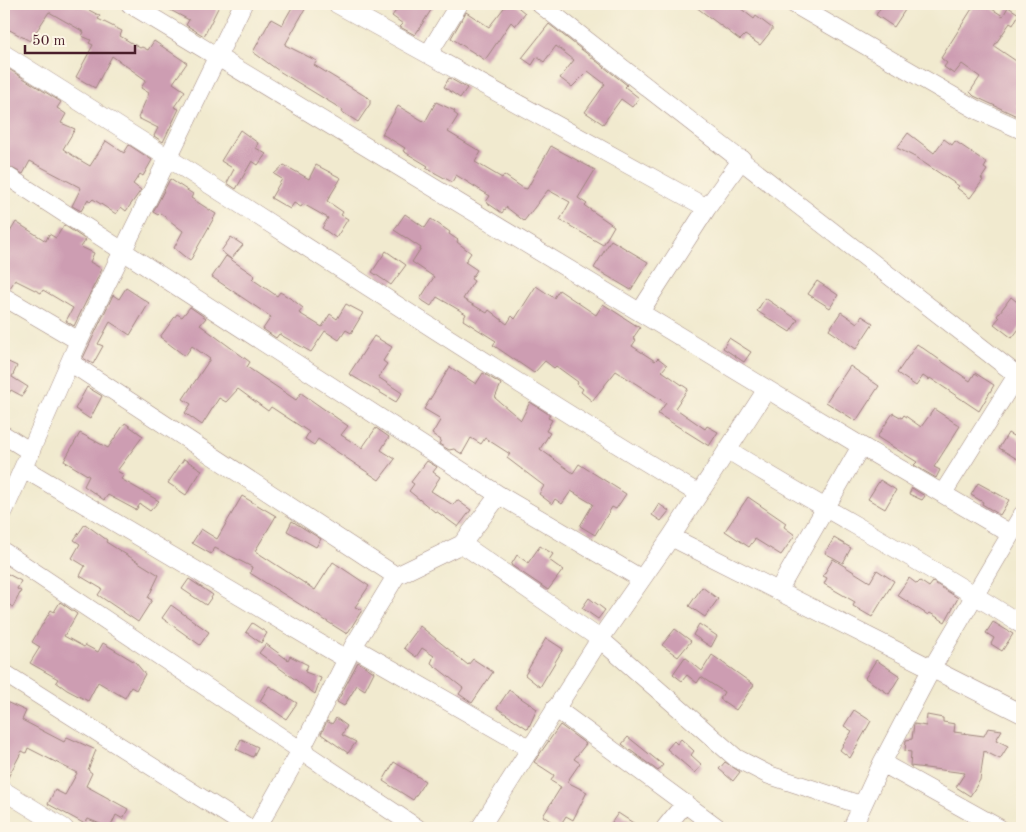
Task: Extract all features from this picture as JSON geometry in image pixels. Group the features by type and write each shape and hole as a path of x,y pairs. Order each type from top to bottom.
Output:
{"street":[{"path":"130,4 861,446 1011,534"},
{"path":"4,511 79,341 243,4"},
{"path":"337,4 707,208"},
{"path":"428,53 459,4"},
{"path":"540,4 742,159 1019,377 943,493"},
{"path":"794,4 977,110 1022,130"},
{"path":"4,54 170,157 585,426 699,494"},
{"path":"640,312 707,208 742,159"},
{"path":"4,174 124,250 499,496 640,578"},
{"path":"4,297 79,341"},
{"path":"71,362 396,576"},
{"path":"480,828 600,639 640,578 671,537 767,389"},
{"path":"4,435 30,452"},
{"path":"778,590 861,446"},
{"path":"728,450 824,509 976,595 1022,625"},
{"path":"23,468 349,653 531,749"},
{"path":"257,828 301,750 349,653 396,576 462,544 499,496"},
{"path":"852,828 882,763 932,668 1022,515"},
{"path":"671,537 1022,714"},
{"path":"462,544 600,639 736,758 769,775 862,805"},
{"path":"4,552 417,828"},
{"path":"4,673 249,828"},
{"path":"556,708 718,828"},
{"path":"882,763 999,828"},
{"path":"4,791 64,828"},
{"path":"665,828 685,803"}],"building":[{"path":"4,4 78,4 100,16 98,19 122,31 120,36 140,48 148,50 154,41 187,63 173,83 185,91 174,107 179,109 163,142 154,136 158,128 138,118 149,93 141,88 146,80 112,56 95,88 76,77 93,45 89,43 91,40 82,36 84,32 49,12 30,41 4,27"},
{"path":"159,4 220,4 204,36 186,25 189,20"},
{"path":"294,4 308,4 285,45 317,61 314,65 370,99 370,104 358,122 342,112 343,110 279,71 253,52 271,19 282,25"},
{"path":"401,4 435,4 415,35 400,27 403,24 392,16"},
{"path":"507,4 514,4 525,13 515,26 511,22 485,60 451,38 466,12 489,27"},
{"path":"692,4 735,4 754,19 756,16 772,28 772,30 760,45 745,35 740,40"},
{"path":"883,4 896,4 905,10 894,27 876,15"},
{"path":"975,4 984,4 1003,16 1008,7 1019,14 1013,25 1010,23 994,46 1022,65 1022,99 1017,106 1022,111 1019,117 974,96 970,92 980,77 962,64 954,74 944,67 947,63 941,58"},
{"path":"549,24 627,85 625,87 639,98 632,107 621,99 603,124 585,112 605,84 588,71 572,87 560,78 574,60 556,46 544,62 537,57 532,65 522,58"},
{"path":"4,66 61,102 57,108 66,114 61,123 75,129 63,149 78,159 90,166 106,141 124,153 129,145 152,160 143,176 140,174 133,184 141,190 126,211 121,207 116,214 93,199 90,202 88,199 81,211 72,206 81,188 30,161 23,174 4,164"},
{"path":"449,78 467,88 460,98 444,87"},
{"path":"436,102 455,111 454,113 458,116 448,132 481,152 475,162 502,178 504,175 523,188 527,189 551,146 595,170 578,198 587,204 585,206 614,226 603,245 560,220 570,202 548,190 524,221 506,207 502,213 486,202 490,196 456,175 452,182 426,168 428,166 403,151 405,148 382,134 398,106 425,122"},
{"path":"240,130 258,143 256,148 266,154 258,165 252,161 236,189 227,183 234,169 221,161"},
{"path":"908,133 934,153 944,139 952,145 955,141 987,163 984,168 987,170 981,179 983,180 970,198 957,188 959,186 915,157 897,148"},
{"path":"284,165 309,179 316,165 341,178 327,201 343,212 341,215 348,219 336,238 322,228 328,218 303,204 301,207 294,203 290,209 271,198 282,179 274,174"},
{"path":"170,179 193,194 191,198 216,214 190,261 174,248 183,231 160,213 158,215 153,212"},
{"path":"405,214 425,228 431,219 450,232 449,234 458,240 457,242 471,253 465,262 477,270 471,279 474,281 463,299 487,313 489,310 507,324 512,316 515,319 536,286 554,298 559,290 596,315 603,304 640,328 633,338 636,340 632,346 655,361 658,358 667,365 662,371 688,389 675,408 705,429 707,426 718,432 709,446 658,414 666,403 616,371 592,401 581,392 583,389 577,384 578,382 556,366 554,368 545,361 534,373 493,345 496,341 463,320 466,314 437,297 431,306 420,299 434,277 412,262 421,248 394,230"},
{"path":"16,222 46,241 49,234 56,238 64,225 86,240 81,247 94,253 90,262 102,269 74,326 66,321 73,308 43,290 41,293 15,280 10,288 4,286 4,242"},
{"path":"231,237 243,245 231,259 221,251"},
{"path":"611,240 648,262 631,290 594,268"},
{"path":"386,251 406,265 391,285 372,272"},
{"path":"226,256 255,276 252,279 277,296 280,292 293,300 303,308 299,313 322,327 330,314 337,319 346,304 363,313 351,333 346,330 339,340 325,331 311,352 279,334 276,338 263,329 271,317 212,277"},
{"path":"817,281 838,295 830,308 808,294"},
{"path":"126,288 149,303 130,335 110,322 98,344 103,346 93,364 83,358 113,295 119,299"},
{"path":"1011,297 1022,306 1022,325 1012,338 994,324 999,318 997,316"},
{"path":"765,298 798,320 790,332 757,311"},
{"path":"190,307 206,318 200,325 250,362 247,367 296,400 301,393 348,426 341,435 362,448 376,428 389,437 381,450 395,459 379,480 318,439 314,445 305,439 309,432 271,407 268,411 238,389 226,402 219,398 202,425 185,413 191,404 183,399 210,359 192,346 185,356 160,337 177,314 182,317"},
{"path":"841,312 857,323 862,316 873,323 856,349 829,330"},
{"path":"374,336 392,347 383,361 387,364 378,377 402,393 396,402 349,374"},
{"path":"729,338 751,352 744,362 723,348"},
{"path":"917,344 970,381 975,373 994,385 979,411 930,378 929,380 923,376 916,386 897,373"},
{"path":"4,360 17,366 12,377 28,387 22,396 11,390 4,401"},
{"path":"850,366 879,386 856,421 826,402"},
{"path":"450,367 476,384 483,373 501,384 495,398 521,420 530,402 550,415 548,418 552,420 546,431 550,433 540,449 573,473 579,464 626,494 616,509 612,507 595,535 580,526 593,504 571,491 562,504 555,499 552,504 539,494 544,486 507,458 510,454 485,438 481,444 471,438 462,454 454,449 449,450 439,444 441,440 432,434 441,419 424,409"},
{"path":"87,387 102,396 90,419 75,409"},
{"path":"934,409 960,426 934,467 940,470 936,478 914,465 917,462 877,437 893,413 902,418 904,415 921,427"},
{"path":"125,423 143,436 117,471 124,475 121,479 159,501 150,511 140,504 136,510 108,495 104,500 84,486 89,476 64,461 80,433 108,448"},
{"path":"1008,433 1022,441 1022,462 999,448"},
{"path":"184,459 202,470 186,495 168,483"},
{"path":"427,461 437,467 433,472 440,477 431,491 453,505 457,500 471,510 458,527 435,512 409,491 414,484 411,482"},
{"path":"880,480 896,490 885,509 868,499"},
{"path":"978,483 1009,500 1000,515 971,495"},
{"path":"912,488 925,496 922,500 909,494"},
{"path":"242,496 276,516 255,551 315,590 333,562 369,586 355,607 362,610 347,634 250,573 252,567 215,548 211,554 192,543 201,529 217,539"},
{"path":"748,497 786,523 784,527 795,535 781,555 755,539 749,547 725,531"},
{"path":"659,504 669,511 661,521 652,515"},
{"path":"292,521 321,539 316,547 287,531"},
{"path":"85,524 107,540 106,542 159,575 148,598 152,600 138,622 98,595 102,589 80,576 85,566 72,558 80,544 74,540"},
{"path":"834,538 851,548 843,563 825,553"},
{"path":"540,546 553,554 549,560 563,570 548,590 511,565 517,555 528,563"},
{"path":"833,559 870,582 877,570 894,581 872,617 853,606 855,602 824,584 827,578 823,576"},
{"path":"4,572 21,581 17,589 21,591 13,607 4,602"},
{"path":"909,578 917,584 920,581 929,587 933,582 958,598 945,622 930,613 928,615 897,595"},
{"path":"189,579 213,595 206,605 182,589"},
{"path":"702,587 718,599 705,617 689,606"},
{"path":"589,598 605,610 598,619 582,608"},
{"path":"60,602 77,614 64,636 98,652 103,643 135,662 145,674 136,690 131,687 125,698 98,682 88,701 67,690 56,682 58,679 30,663 40,647 32,642 51,610 54,612"},
{"path":"171,605 209,632 200,645 162,618"},
{"path":"993,622 1013,634 1002,651 991,644 994,638 986,633"},
{"path":"252,623 267,633 261,643 246,632"},
{"path":"699,624 717,636 711,647 693,635"},
{"path":"420,626 468,665 473,659 493,672 472,703 459,694 463,688 431,663 434,656 422,648 416,657 404,648"},
{"path":"675,629 691,641 678,657 662,645"},
{"path":"546,638 563,649 540,687 525,675"},
{"path":"266,644 288,660 290,656 308,665 305,672 321,678 315,694 259,653"},
{"path":"712,655 754,685 736,710 720,699 724,692 701,677 697,683 687,675 682,681 673,674 685,657 702,671"},
{"path":"876,660 900,676 889,694 865,678"},
{"path":"358,662 374,672 365,690 357,685 344,706 337,702"},
{"path":"269,686 297,703 286,719 260,701"},
{"path":"509,690 537,709 528,729 497,708"},
{"path":"4,701 26,711 22,720 64,742 67,737 96,750 88,770 92,773 86,786 128,809 123,819 116,815 110,828 88,819 85,824 48,804 55,790 65,795 77,773 28,748 26,753 22,751 6,781 4,780"},
{"path":"854,710 871,721 850,758 840,750 852,731 844,726"},
{"path":"927,715 943,718 943,722 955,724 954,732 984,736 988,728 1002,730 996,740 1008,746 1000,759 984,751 980,780 970,796 956,787 965,773 910,766 911,752 905,751 906,740 912,739 914,724 926,726"},
{"path":"336,718 347,726 342,735 356,742 348,753 321,734 327,721 332,724"},
{"path":"560,725 586,744 574,759 580,763 567,782 587,792 573,820 566,816 559,827 543,816 561,787 551,781 554,775 534,762"},
{"path":"628,737 663,765 658,771 622,744"},
{"path":"241,739 258,747 253,757 236,749"},
{"path":"681,739 694,751 691,755 702,765 695,773 667,749 674,741 677,744"},
{"path":"394,762 425,781 413,800 383,781"},
{"path":"725,762 740,772 733,781 719,769"},
{"path":"618,813 641,828 608,828"}]}
